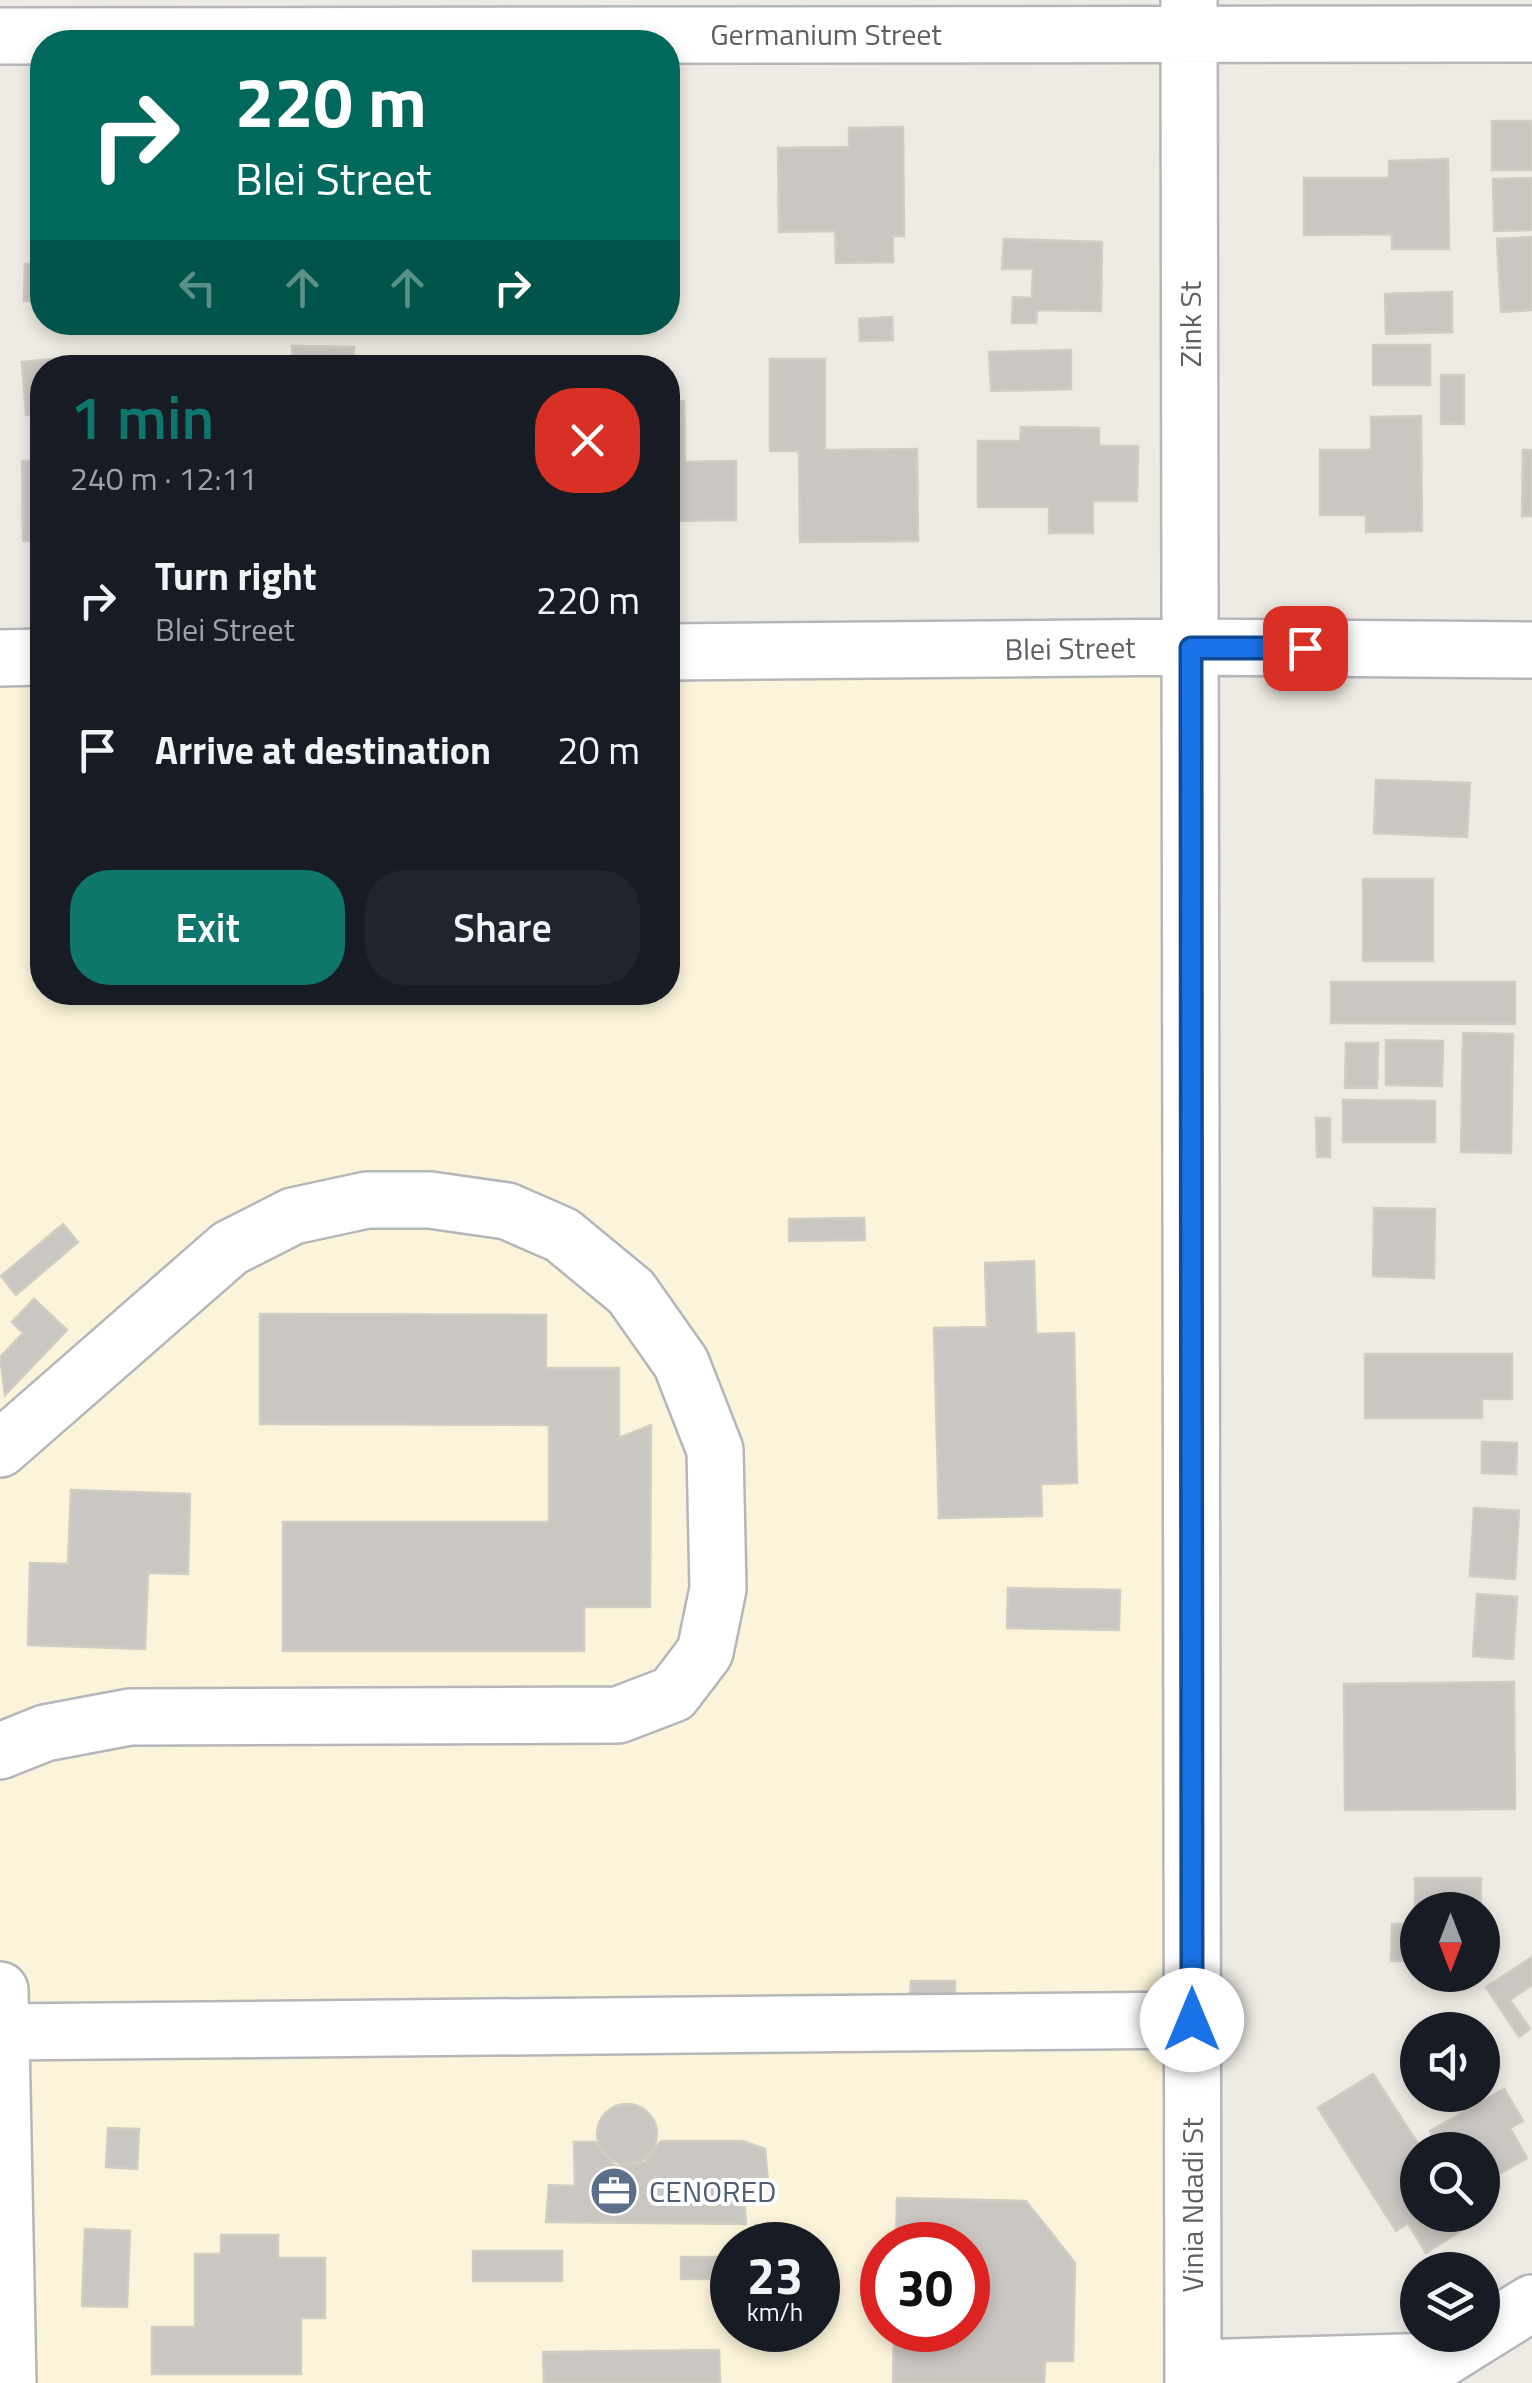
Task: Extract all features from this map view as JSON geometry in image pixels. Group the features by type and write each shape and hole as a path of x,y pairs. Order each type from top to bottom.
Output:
{"street":[{"name":"Germanium Street","path":"375,30 1189,17 1532,34"},
{"name":"Zink St","path":"1189,17 1191,648"},
{"name":"Germanium Street","path":"0,36 30,36"},
{"name":"Vinia Ndadi St","path":"1191,648 1193,2376"},
{"name":"Blei Street","path":"680,652 1532,650"},
{"path":"0,658 30,658"},
{"path":"0,1449 230,1248 293,1216 368,1200 430,1200 507,1211 562,1235 631,1292 681,1363 716,1450 718,1589 705,1652 673,1694 618,1714 130,1717 45,1733 0,1751"},
{"path":"8,2383 1,2018 1192,2020"},
{"path":"1193,2376 1440,2361 1532,2304"}],"shaded area":[{"path":"1191,647 1193,2383 0,2383 0,658 30,657 30,1005 680,1005 680,652"}],"building":[{"path":"1492,121 1532,121 1532,170 1492,170"},
{"path":"903,127 904,236 893,236 893,262 836,263 835,231 779,232 778,148 849,147 849,128"},
{"path":"1448,159 1449,249 1392,249 1392,234 1304,235 1304,178 1389,178 1389,161"},
{"path":"1532,178 1532,230 1494,231 1493,179"},
{"path":"1532,237 1532,310 1501,312 1497,239"},
{"path":"1004,239 1102,242 1101,311 1037,310 1036,323 1012,323 1013,297 1032,298 1033,269 1002,269"},
{"path":"25,264 30,264 30,301 24,301"},
{"path":"1452,292 1452,332 1386,334 1385,294"},
{"path":"892,317 893,340 860,341 859,319"},
{"path":"1373,345 1430,345 1430,385 1373,385"},
{"path":"292,346 354,347 354,355 292,355"},
{"path":"1071,350 1071,389 991,391 989,352"},
{"path":"770,359 825,359 825,450 917,449 918,541 800,542 799,451 770,451"},
{"path":"30,361 30,414 26,415 22,362"},
{"path":"1441,375 1464,375 1464,424 1441,424"},
{"path":"680,401 684,401 685,462 736,461 736,520 680,521"},
{"path":"1421,416 1422,531 1366,532 1366,515 1320,515 1320,450 1371,450 1371,417"},
{"path":"1021,427 1099,428 1099,446 1138,446 1137,501 1093,501 1093,533 1049,533 1049,507 978,507 978,441 1020,441"},
{"path":"1523,450 1532,450 1532,516 1522,516"},
{"path":"22,461 30,461 30,541 23,541"},
{"path":"1376,780 1470,783 1467,837 1374,833"},
{"path":"1363,879 1433,879 1433,961 1363,961"},
{"path":"1331,982 1515,982 1515,1024 1331,1023"},
{"path":"1463,1033 1513,1034 1511,1153 1461,1152"},
{"path":"1386,1040 1443,1041 1442,1086 1386,1085"},
{"path":"1346,1043 1378,1043 1377,1088 1345,1088"},
{"path":"1343,1100 1435,1101 1435,1142 1343,1142"},
{"path":"1316,1118 1330,1118 1330,1157 1317,1157"},
{"path":"1374,1208 1435,1209 1434,1278 1373,1276"},
{"path":"864,1218 865,1240 789,1241 789,1219"},
{"path":"63,1224 78,1242 16,1295 1,1276"},
{"path":"1034,1261 1036,1334 1074,1333 1077,1483 1041,1484 1042,1516 939,1518 934,1328 987,1327 985,1263"},
{"path":"34,1299 67,1330 5,1395 0,1357 23,1333 12,1322"},
{"path":"260,1314 546,1315 546,1368 619,1368 619,1438 651,1425 650,1607 584,1607 584,1651 283,1651 283,1522 549,1522 549,1425 260,1424"},
{"path":"1365,1354 1512,1354 1512,1399 1482,1399 1482,1418 1365,1418"},
{"path":"1482,1442 1517,1443 1516,1474 1482,1473"},
{"path":"71,1490 190,1494 188,1574 148,1573 145,1649 28,1645 30,1563 68,1564"},
{"path":"1474,1508 1519,1511 1515,1579 1470,1576"},
{"path":"1008,1588 1120,1590 1119,1630 1007,1628"},
{"path":"1477,1594 1517,1597 1513,1659 1473,1656"},
{"path":"1514,1682 1515,1809 1345,1810 1344,1684"},
{"path":"1415,1878 1481,1878 1481,1892 1415,1892"},
{"path":"1392,1924 1400,1924 1400,1961 1391,1961"},
{"path":"1532,1957 1532,1985 1510,2000 1530,2029 1519,2037 1489,1992 1500,1992 1500,1978"},
{"path":"911,1981 955,1981 955,1999 910,1998"},
{"path":"1373,2074 1410,2132 1400,2132 1400,2228 1396,2231 1318,2108"},
{"path":"1504,2089 1523,2121 1510,2128 1527,2158 1500,2174 1500,2132 1430,2131 1463,2112 1500,2112 1500,2091"},
{"path":"627,2104 648,2113 657,2134 648,2155 627,2164 606,2155 597,2134 606,2113"},
{"path":"108,2128 139,2129 137,2169 106,2167"},
{"path":"661,2141 743,2141 765,2149 768,2182 743,2182 746,2222 546,2222 549,2185 575,2186 574,2142 595,2142 615,2166 645,2162"},
{"path":"897,2198 1026,2201 1075,2263 1073,2361 1045,2361 1044,2383 893,2383 894,2352 990,2352 990,2222 896,2222"},
{"path":"85,2229 130,2231 127,2307 82,2306"},
{"path":"1413,2232 1459,2232 1428,2252"},
{"path":"221,2235 278,2235 278,2258 325,2258 325,2318 301,2318 301,2374 152,2374 152,2327 195,2327 195,2254 221,2254"},
{"path":"473,2251 562,2251 562,2281 473,2281"},
{"path":"681,2257 710,2257 710,2279 681,2279"},
{"path":"710,2350 719,2352 720,2383 544,2383 543,2352"}],"place":[{"name":"CENORED","path":"614,2191"}],"route":[{"path":"1192,2020 1191,648 1305,648"}]}
